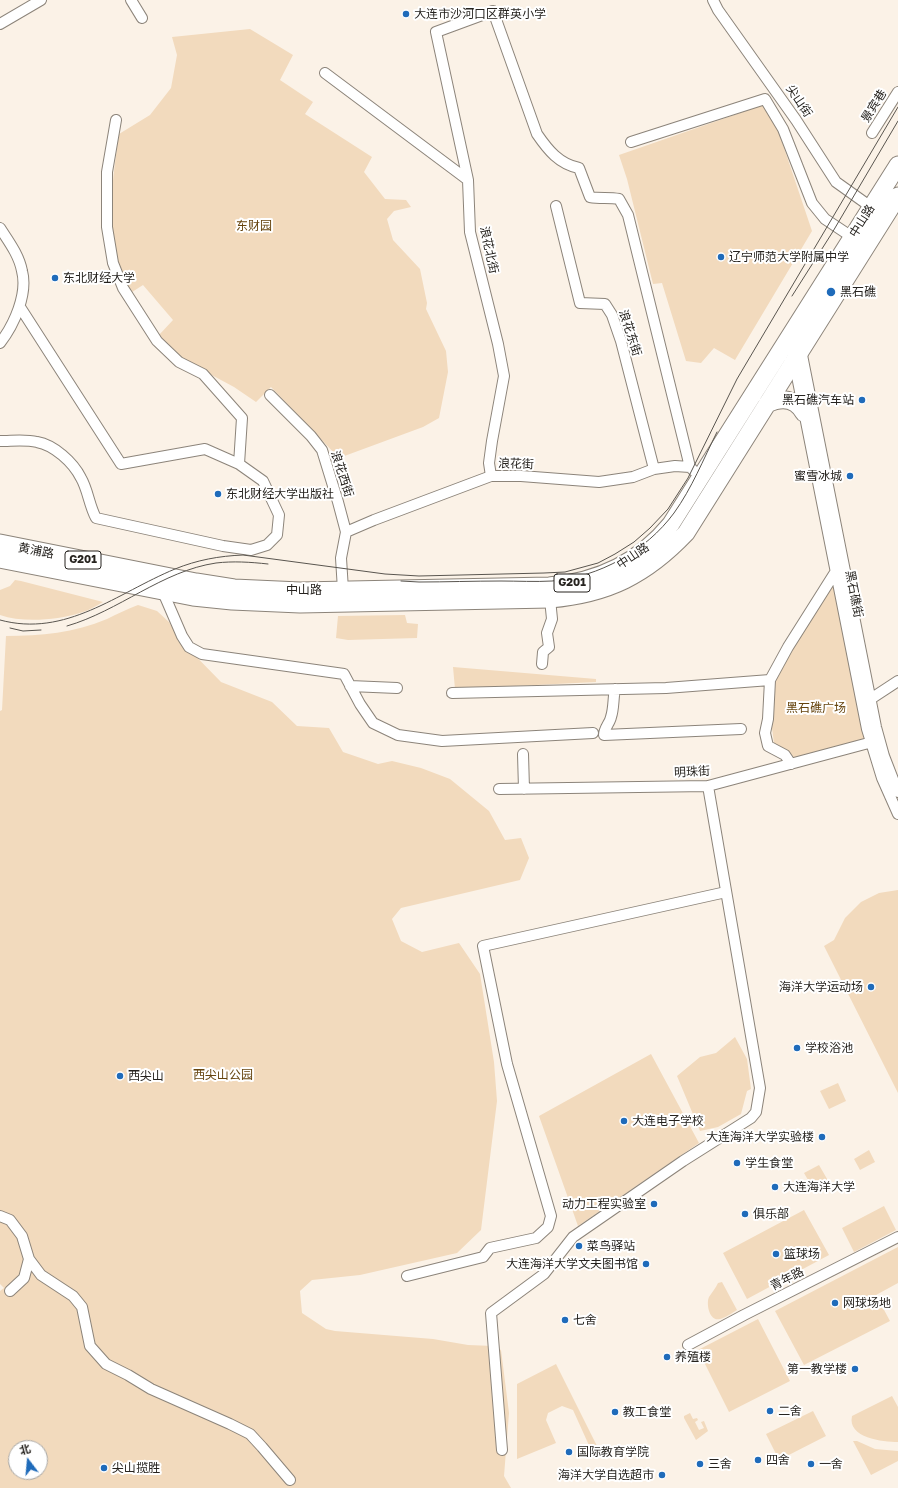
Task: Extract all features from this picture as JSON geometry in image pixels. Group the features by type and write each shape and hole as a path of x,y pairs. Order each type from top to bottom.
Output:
{"highway":[{"name":"中山路","path":"165,584 265,590 549,586 565,585 614,570 630,560 661,536 671,524 695,472 760,383 898,165"},
{"name":"中山路","path":"165,584 194,597 264,603 308,604 550,599 585,595 620,583 637,573 672,547 686,532 767,404 794,365 898,196"},
{"path":"794,365 795,345 822,301 825,291 825,280"},
{"path":"767,404 777,400 790,400 801,406 804,412"},
{"name":"黄浦路","path":"0,544 165,584"},
{"name":"黄浦路","path":"0,559 165,584"}],"street":[{"path":"0,24 39,0"},
{"path":"131,0 142,18"},
{"name":"尖山街","path":"713,0 718,10 796,120 836,182 872,207"},
{"name":"浪花北街","path":"491,476 489,463 504,376 498,344 470,232 468,180 436,32 493,11 537,134 548,149 558,159 579,168 590,197 599,199 619,199 628,215 695,472"},
{"path":"325,73 468,180"},
{"name":"景宾巷","path":"872,133 898,92"},
{"path":"631,142 766,99 783,129 812,203 825,219 852,237"},
{"path":"116,120 107,172 107,227 112,263 123,288 157,341 180,362 203,374 242,418 239,464"},
{"name":"浪花东街","path":"556,206 580,303 605,304 612,315 621,341 654,469"},
{"path":"0,228 16,254 23,273 20,307 7,334 0,343"},
{"path":"0,441 37,442 55,449 70,463 81,478 90,506 96,518 223,546 251,550 267,545 277,535 279,515 263,481 239,464 206,449 121,464 20,307"},
{"path":"760,383 794,365"},
{"name":"黑石礁街","path":"794,365 810,393"},
{"name":"黑石礁街","path":"794,365 810,393 866,702"},
{"name":"黑石礁街","path":"794,365 836,571 882,778 898,814"},
{"name":"浪花西街","path":"270,395 311,436 322,450 346,532"},
{"name":"浪花街","path":"346,532 491,476 521,476 599,482 633,477 654,469 675,466 695,472"},
{"path":"343,590 341,558 346,532"},
{"path":"791,764 784,755 768,746 765,733 768,719 770,680 788,646 836,571"},
{"path":"165,584 182,636 190,647 202,654 344,674 373,723 398,735 442,741 592,733"},
{"path":"542,664 543,652 549,647 547,633 552,619 550,599"},
{"path":"452,693 666,688 770,680"},
{"path":"866,702 898,681"},
{"path":"350,686 397,688"},
{"path":"614,690 613,712 611,720 604,731 604,735 741,729"},
{"name":"黑石礁街","path":"875,741 898,792"},
{"name":"明珠街","path":"499,789 708,786 875,741"},
{"path":"523,754 524,789"},
{"path":"502,1450 491,1313 544,1274 573,1237 683,1161 752,1118 756,1112 760,1088 708,786"},
{"path":"407,1276 483,1257 490,1248 536,1238 548,1227 551,1216 507,1064 483,946 726,892"},
{"path":"0,1216 10,1220 22,1236 29,1260 41,1275 73,1296 82,1307 90,1346 106,1364 151,1389 250,1434 290,1480"},
{"name":"青年路","path":"688,1345 898,1237"},
{"path":"10,1291 24,1278 29,1260"}],"green space":[{"name":"东财园","path":"250,29 293,55 280,80 313,102 305,114 372,157 364,172 385,199 406,200 411,207 394,211 387,219 393,240 420,269 427,303 426,309 446,351 448,372 439,418 423,427 339,458 271,387 256,402 234,387 180,358 159,335 173,320 143,285 129,294 115,258 111,203 119,134 150,115 171,88 177,55 172,37"},
{"name":"辽宁师范大学附属中学","path":"763,105 778,130 812,231 735,360 714,348 701,363 686,361 662,283 653,284 627,179 619,155"},
{"name":"黑石礁广场","path":"834,577 866,739 795,758 774,743 772,728 775,679"},
{"path":"15,580 103,602 83,612 51,619 29,620 0,615 0,590 10,586"},
{"name":"西尖山公园","path":"138,605 157,611 169,622 180,640 221,682 272,702 297,726 329,728 343,752 378,764 392,761 421,768 450,779 489,811 505,840 521,838 529,858 520,880 401,908 392,919 401,941 422,952 459,943 480,974 494,1062 497,1101 481,1230 457,1253 360,1275 312,1280 300,1291 302,1313 326,1329 433,1339 468,1345 493,1346 501,1350 509,1413 504,1476 511,1488 0,1488 0,1291 4,1288 0,1284 0,711 2,710 6,636 70,631 95,624"},
{"path":"405,615 407,623 418,624 417,638 348,640 336,638 338,616"},
{"path":"453,667 596,679 596,682 455,689"},
{"name":"海洋大学运动场","path":"898,890 898,1093 824,946 834,940 845,918 861,902 879,893"},
{"path":"735,1037 747,1059 751,1089 747,1091 741,1114 718,1127 700,1131 677,1076 700,1057 716,1053"},
{"path":"651,1054 699,1143 578,1226 539,1116"},
{"path":"838,1083 846,1101 829,1109 820,1091"},
{"path":"869,1150 875,1162 860,1170 854,1159"},
{"path":"819,1165 830,1184 815,1192 804,1173"},
{"path":"884,1206 896,1230 854,1252 842,1228"},
{"name":"篮球场","path":"804,1210 829,1255 747,1299 723,1253"},
{"name":"网球场地","path":"898,1247 898,1283 876,1295 890,1321 804,1365 775,1311"},
{"path":"722,1282 737,1310 724,1318 716,1319 713,1318 709,1311 708,1300 718,1283"},
{"path":"758,1319 790,1381 729,1412 698,1350"},
{"path":"556,1364 598,1448 592,1452 573,1410 562,1406 548,1413 546,1420 556,1443 517,1459 517,1384"},
{"path":"892,1396 898,1407 898,1442 876,1440 860,1434 852,1423 852,1416"},
{"path":"813,1411 826,1436 779,1460 766,1434"},
{"path":"690,1413 693,1419 697,1418 698,1420 695,1422 699,1430 704,1428 701,1422 704,1421 708,1431 696,1440 684,1418 684,1416"},
{"path":"853,1441 857,1441 875,1449 898,1451 898,1461 871,1475"}],"tram line":[{"path":"0,620 24,624 47,623 69,618 112,600 175,569 200,561 225,556 243,555 385,574 419,576 565,572 598,563 615,554 634,542 650,528 668,509 688,478 737,379 898,107"},
{"path":"792,296 832,233 898,121"},
{"path":"401,581 552,581 587,574 604,568 635,550 663,527 686,494 717,432"},
{"path":"67,626 105,611 159,582 196,567 229,562 268,564"},
{"path":"10,628 23,631 41,630"}],"place":[{"name":"大连市沙河口区群英小学","path":"406,14"},
{"name":"辽宁师范大学附属中学","path":"721,257"},
{"name":"东北财经大学","path":"55,278"},
{"name":"黑石礁","path":"831,292"},
{"name":"黑石礁汽车站","path":"862,400"},
{"name":"蜜雪冰城","path":"850,476"},
{"name":"东北财经大学出版社","path":"218,494"},
{"name":"海洋大学运动场","path":"871,987"},
{"name":"学校浴池","path":"797,1048"},
{"name":"西尖山","path":"120,1076"},
{"name":"大连电子学校","path":"624,1121"},
{"name":"大连海洋大学实验楼","path":"822,1137"},
{"name":"学生食堂","path":"737,1163"},
{"name":"大连海洋大学","path":"775,1187"},
{"name":"动力工程实验室","path":"654,1204"},
{"name":"俱乐部","path":"745,1214"},
{"name":"菜鸟驿站","path":"579,1246"},
{"name":"篮球场","path":"776,1254"},
{"name":"大连海洋大学文夫图书馆","path":"646,1264"},
{"name":"网球场地","path":"835,1303"},
{"name":"七舍","path":"565,1320"},
{"name":"养殖楼","path":"667,1357"},
{"name":"第一教学楼","path":"855,1369"},
{"name":"二舍","path":"770,1411"},
{"name":"教工食堂","path":"615,1412"},
{"name":"国际教育学院","path":"569,1452"},
{"name":"四舍","path":"758,1460"},
{"name":"三舍","path":"700,1464"},
{"name":"一舍","path":"811,1464"},
{"name":"尖山揽胜","path":"104,1468"},
{"name":"海洋大学自选超市","path":"662,1475"}]}
